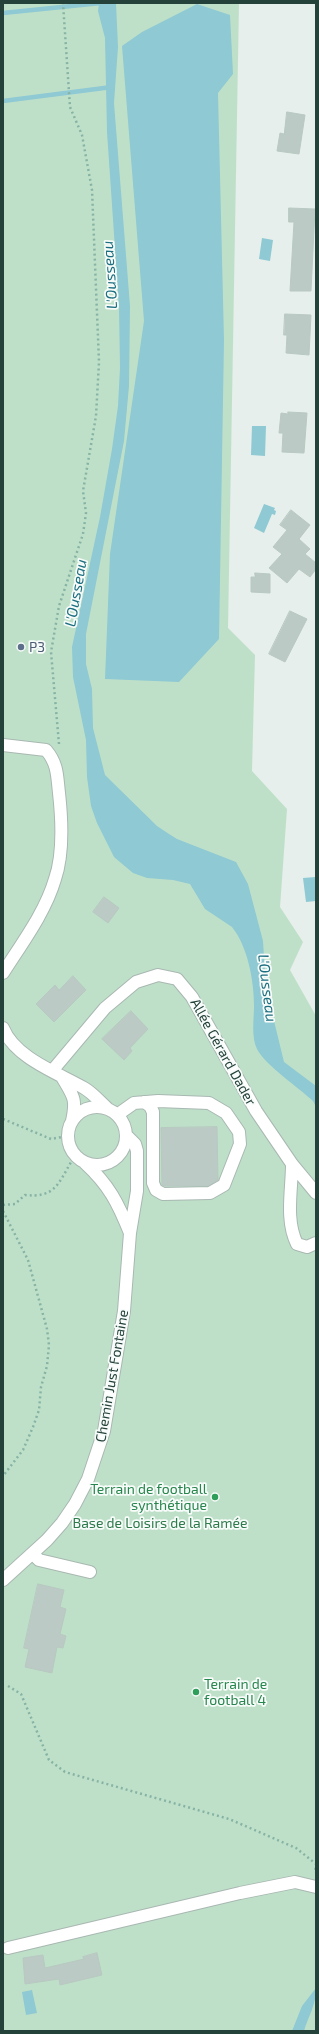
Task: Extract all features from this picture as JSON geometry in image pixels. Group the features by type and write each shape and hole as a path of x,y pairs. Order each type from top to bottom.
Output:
{"street":[{"path":"3,745 46,750 55,761 60,801 60,847 56,878 40,913 3,972"},
{"name":"Allée Gérard Dader","path":"57,1074 104,1008 136,982 158,975 177,979 192,997 256,1111 292,1164 316,1193"},
{"path":"3,1028 14,1044 32,1060 86,1089 112,1112 124,1127 126,1135 122,1151 110,1162 102,1165 85,1163 75,1155 69,1145 67,1136 72,1120 74,1098 57,1074"},
{"path":"72,1120 77,1114 88,1108 100,1106 112,1112 134,1103 144,1102 158,1101 209,1103 226,1113 239,1132 240,1144 224,1185 210,1193 163,1194 156,1190 153,1183 153,1112 150,1106 144,1102"},
{"name":"Chemin Just Fontaine","path":"3,1580 33,1554 62,1523 75,1504 97,1455 112,1392 123,1319 130,1233 137,1191 137,1151 135,1144 126,1135"},
{"name":"Chemin Just Fontaine","path":"85,1163 98,1175 113,1193 130,1233"},
{"path":"292,1164 290,1222 292,1234 297,1244 307,1247 316,1243"},
{"path":"33,1554 39,1560 90,1572"},
{"path":"8,1948 240,1893 295,1882 315,1886"}],"path":[{"path":"55,761 59,751 52,652 59,606 84,534 86,513 83,490 96,416 99,362 92,190 82,136 70,107 63,3"},
{"path":"3,1119 51,1139 67,1136"},
{"path":"3,1205 15,1204 25,1196 39,1196 51,1191 61,1180 75,1155"},
{"path":"3,1211 28,1260 47,1329 49,1345 41,1387 39,1410 34,1427 23,1450 3,1476"},
{"path":"8,1686 21,1694 49,1760 65,1772 229,1819 296,1848 316,1864 315,1886"}],"green space":[{"name":"Base de Loisirs de la Ramée","path":"3,3 239,3 228,628 255,655 252,771 287,809 280,907 303,942 290,970 316,1016 316,2031 3,2031"}],"water":[{"path":"99,3 116,3 118,47 114,103 130,306 129,386 124,441 86,634 86,664 92,689 93,728 105,775 157,826 177,839 236,862 248,884 263,941 266,988 284,1062 316,1086 316,1107 313,1101 267,1062 257,1049 253,1034 253,986 246,954 238,935 232,927 205,909 190,884 173,880 147,878 133,873 114,857 97,823 91,806 87,777 86,740 73,677 72,647 100,517 112,449 118,406 120,368 119,307 107,132 105,38 98,11"},
{"path":"197,4 230,15 233,74 218,93 224,340 219,639 179,682 105,679 110,554 144,321 122,46 142,32"},
{"path":"262,238 273,240 270,261 259,259"},
{"path":"252,426 266,426 265,456 251,455"},
{"path":"264,504 275,508 274,510 276,511 275,515 272,514 264,533 254,528"},
{"path":"316,877 316,901 306,902 303,878"},
{"path":"316,1988 314,2005 304,2031 292,2031 302,2006"},
{"path":"32,1990 37,2013 26,2015 22,1992"}],"building":[{"path":"287,112 305,115 299,154 277,151 280,133 284,134"},
{"path":"289,208 315,209 311,291 290,291 294,222 289,222"},
{"path":"285,314 311,315 309,355 286,353 287,335 284,335"},
{"path":"288,412 307,413 304,453 282,452 283,433 279,433 281,413 288,414"},
{"path":"291,510 310,525 299,539 310,549 305,554 316,563 316,569 310,577 299,569 287,583 269,568 282,554 273,547 287,530 280,525"},
{"path":"255,573 270,574 270,593 251,592 251,577 255,577"},
{"path":"290,611 307,619 285,662 269,654"},
{"path":"104,897 119,908 108,923 93,912"},
{"path":"73,976 86,990 54,1022 36,1004 55,985 59,990"},
{"path":"131,1011 148,1029 130,1048 132,1051 124,1060 102,1039"},
{"path":"217,1127 218,1180 208,1186 162,1185 161,1128"},
{"path":"38,1584 64,1590 60,1607 66,1609 60,1634 66,1636 63,1648 57,1647 52,1673 25,1667 29,1649 24,1648"},
{"path":"97,1953 102,1975 60,1985 59,1979 25,1984 23,1958 43,1955 45,1968 84,1959 83,1957"}],"waterway":[{"path":"3,13 101,3"},
{"path":"3,101 112,87"}],"place":[{"name":"P3","path":"21,647"},
{"name":"Terrain de football synthétique","path":"215,1497"},
{"name":"Terrain de football 4","path":"196,1692"}],"water label":[{"name":"L'Ousseau","path":"110,275"},
{"name":"L'Ousseau","path":"76,593"},
{"name":"L'Ousseau","path":"267,988"}]}
